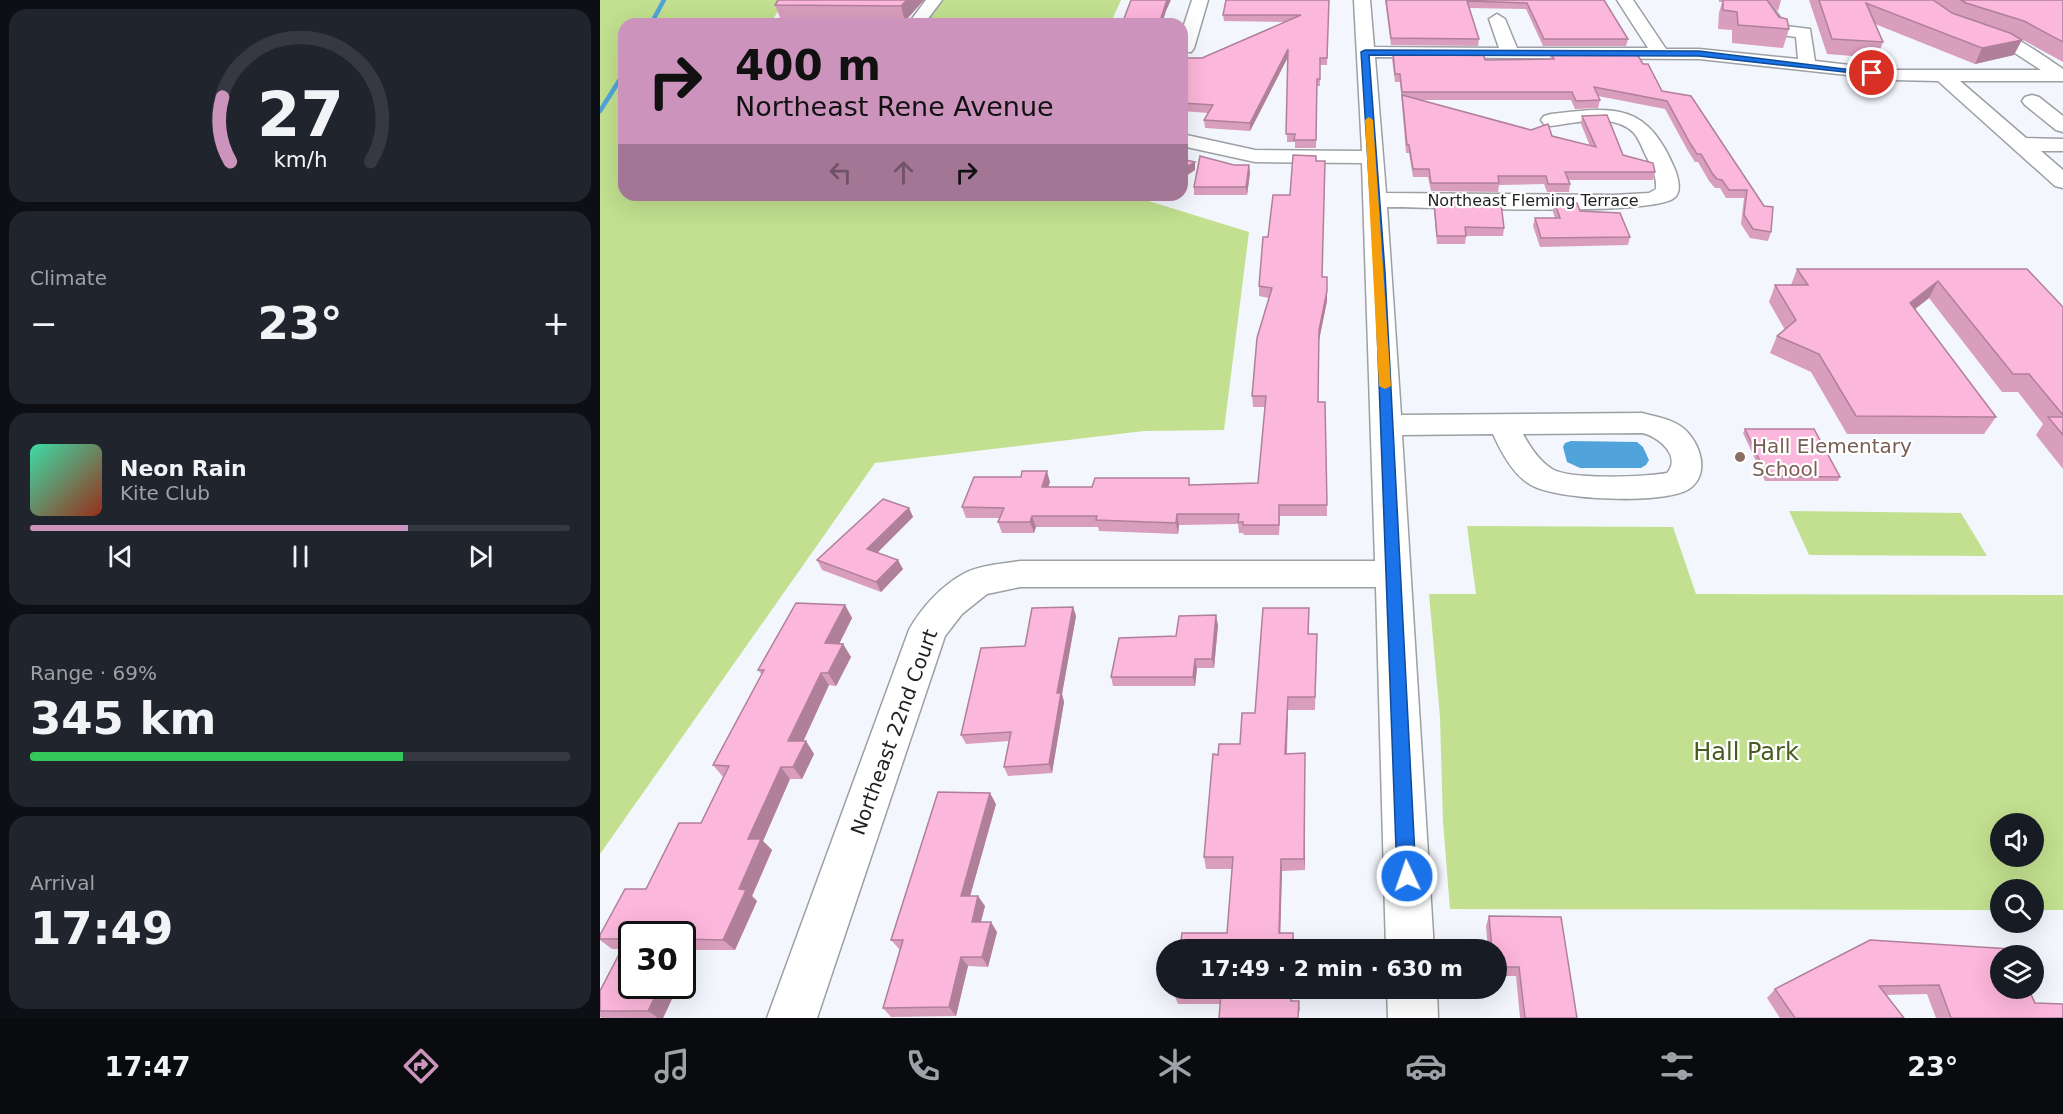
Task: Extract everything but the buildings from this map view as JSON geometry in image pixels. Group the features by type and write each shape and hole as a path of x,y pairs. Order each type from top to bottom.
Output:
{"street":[{"path":"920,18 934,0"},
{"path":"1188,38 1200,0"},
{"path":"1362,0 1376,200 1409,939"},
{"path":"1625,0 1660,53"},
{"path":"1734,8 1767,11 1781,30 1804,33 1807,65"},
{"path":"1497,19 1510,53"},
{"path":"1964,27 1982,30 2010,42 2062,76"},
{"path":"1365,52 1660,53 1716,55 1893,75 2062,76"},
{"path":"1943,76 2063,182"},
{"path":"2032,101 2063,126"},
{"name":"Northeast Fleming Terrace","path":"1376,200 1613,202 1653,199 1667,193 1670,181 1646,136 1629,119 1586,116 1551,120"},
{"path":"1188,141 1255,156 1372,157"},
{"path":"2021,144 2063,145"},
{"path":"1387,425 1504,424 1642,423 1656,426 1677,440 1686,458 1685,472 1678,481 1665,485 1572,486 1556,484 1541,477 1521,458 1504,424"},
{"name":"Northeast 22nd Court","path":"792,1018 928,630 949,604 977,583 1020,574 1392,574"},
{"path":"1412,999 1413,1018"}],"green space":[{"path":"600,0 785,0 774,18 618,18 618,201 1148,201 1249,232 1224,430 1144,431 875,463 600,854"},
{"path":"933,0 1121,0 1113,18 917,18"},
{"path":"1789,511 1961,513 1987,556 1809,555"},
{"name":"Hall Park","path":"1467,526 1673,527 1696,594 2063,595 2063,910 2044,910 2044,879 1990,879 1990,910 1450,909 1443,822 1440,717 1429,594 1476,594"}],"water":[{"path":"1571,441 1637,442 1643,447 1649,460 1641,468 1580,468 1567,462 1563,447 1565,443"}],"waterway":[{"path":"654,18 664,0"},
{"path":"600,111 618,82"}],"slow traffic":[{"path":"1369,120 1376,200 1385,386"}],"place":[{"name":"Hall Elementary School","path":"1740,457"}],"route":[{"path":"1407,876 1380,272 1365,52 1699,54 1872,73"}]}
